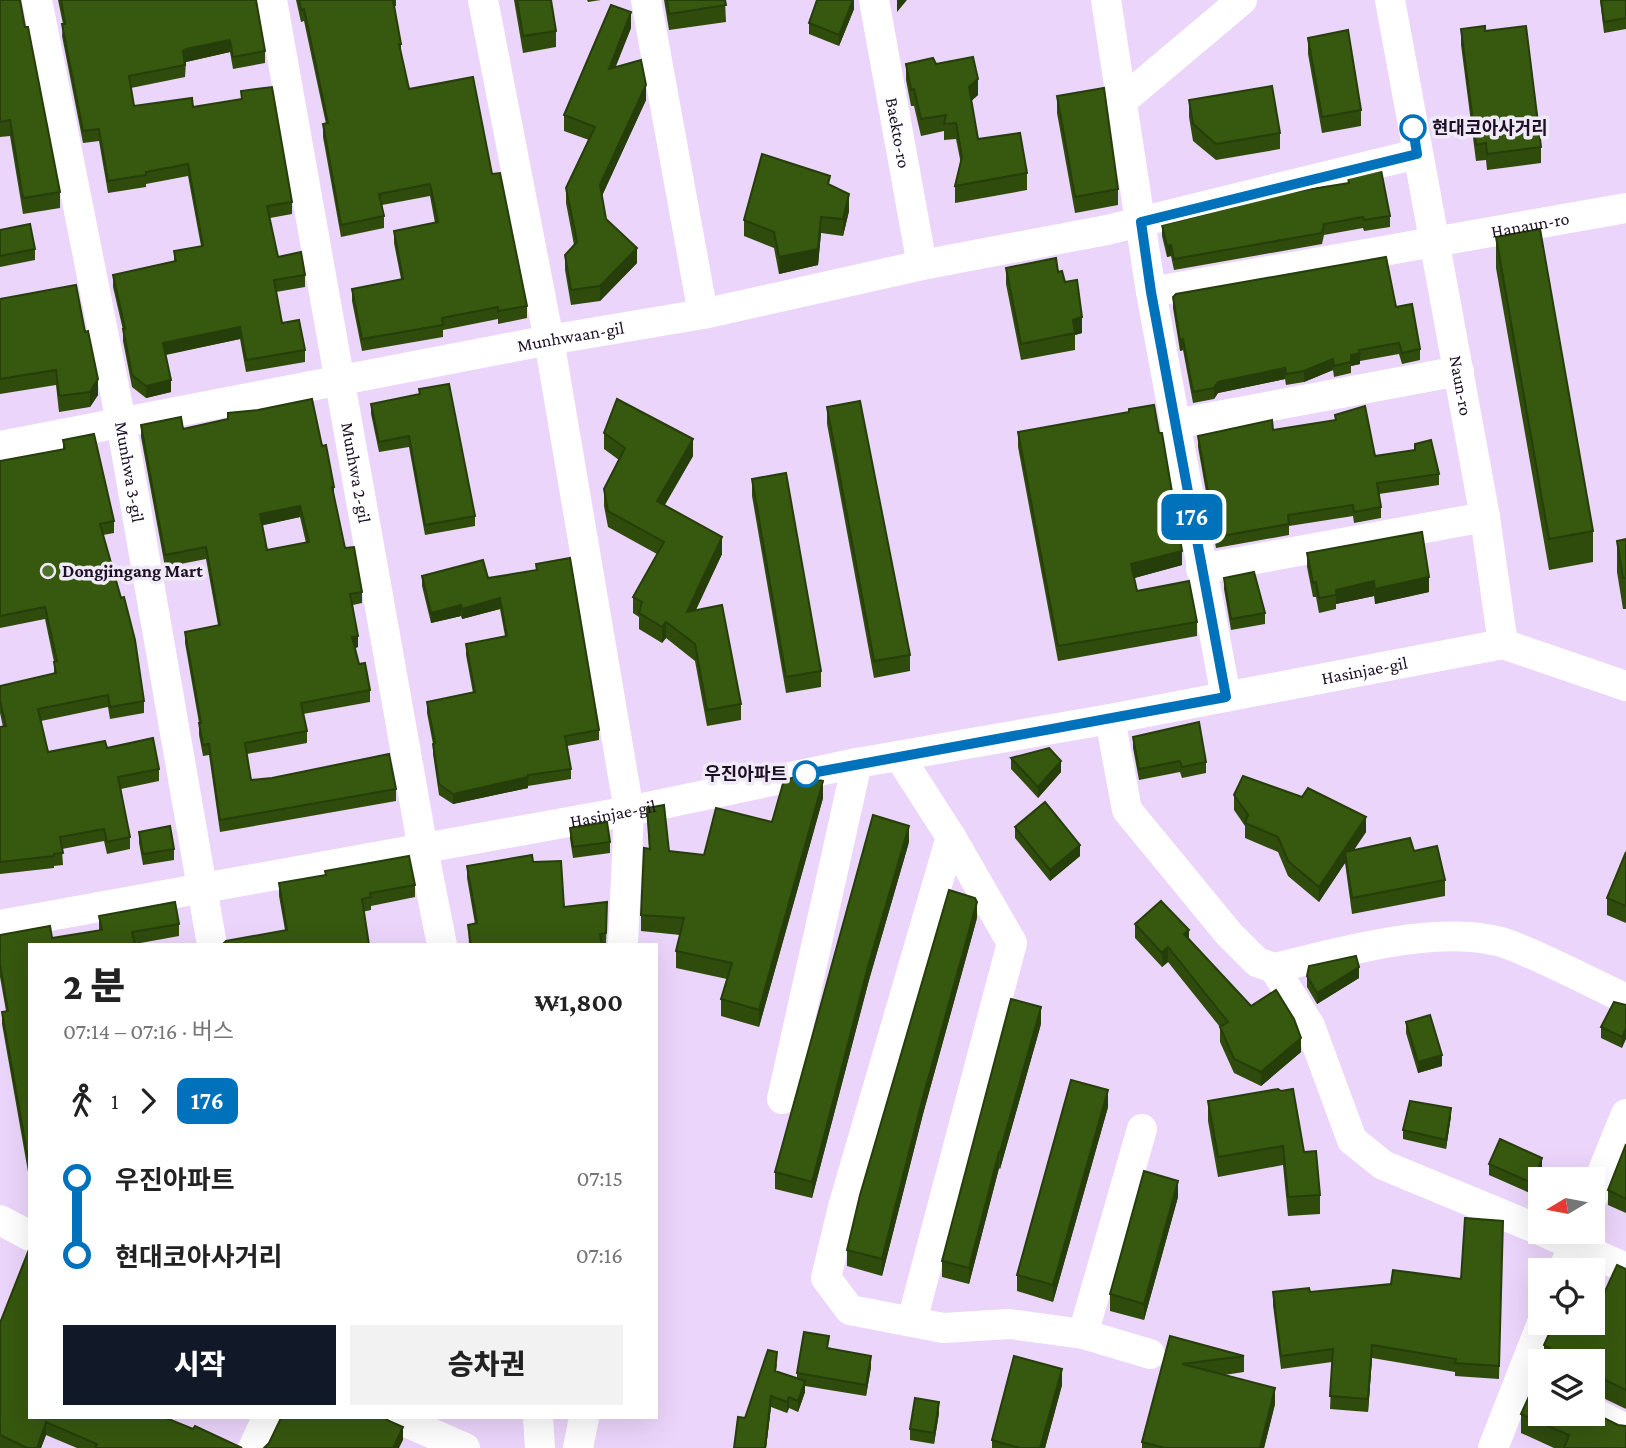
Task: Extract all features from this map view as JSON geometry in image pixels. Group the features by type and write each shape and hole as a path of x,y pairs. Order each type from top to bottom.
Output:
{"street":[{"name":"Munhwa 3-gil","path":"37,0 121,422 212,943"},
{"name":"Munhwa 2-gil","path":"272,0 442,943"},
{"path":"482,0 549,340 629,811 623,943"},
{"path":"646,0 703,314"},
{"name":"Baekto-ro","path":"874,0 922,265"},
{"path":"1106,0 1151,292 1226,697"},
{"path":"1122,102 1242,0"},
{"name":"Naun-ro","path":"1390,0 1485,517 1503,644"},
{"name":"Munhwaan-gil","path":"0,446 549,340 703,314 922,265 1141,222 1417,154"},
{"name":"Hanaun-ro","path":"1151,292 1626,208"},
{"path":"1175,424 1459,371"},
{"path":"1201,569 1485,517"},
{"path":"1503,644 1626,686"},
{"name":"Hasinjae-gil","path":"0,925 629,811 857,763 1110,719 1503,644"},
{"path":"1110,719 1127,810 1229,934 1258,962 1274,968 1378,944 1457,936 1508,944 1626,999"},
{"path":"899,756 951,837 1013,943 912,1321"},
{"path":"782,1099 857,763"},
{"path":"951,837 843,1207 825,1278 850,1310 943,1328 1009,1324 1083,1334 1150,1354"},
{"path":"1274,968 1310,1026 1352,1140 1383,1165 1528,1225"},
{"path":"1605,1167 1626,1114"},
{"path":"1083,1334 1142,1129"},
{"path":"0,1220 28,1235"},
{"path":"1572,1249 1626,1268"},
{"path":"1493,1448 1528,1385"},
{"path":"1605,1418 1626,1429"},
{"path":"253,1448 267,1419"},
{"path":"399,1419 465,1448"},
{"path":"538,1419 540,1448"},
{"path":"578,1448 584,1419"}],"building":[{"path":"0,0 20,0 25,27 28,27 60,192 23,198 10,120 0,122"},
{"path":"61,0 256,0 265,51 233,57 230,40 186,49 183,51 185,65 129,76 134,106 192,98 193,107 242,99 241,91 272,87 292,202 267,206 278,257 301,252 305,275 274,280 282,323 299,320 305,350 246,360 240,327 163,343 171,380 146,386 132,375 113,275 176,261 174,251 203,246 188,164 108,181 99,129 83,131 62,24 65,24"},
{"path":"299,0 393,0 409,89 473,77 492,174 500,173 527,306 498,311 498,307 442,318 443,325 362,339 352,289 403,279 394,231 438,222 430,184 379,194 384,216 341,225 323,124 328,123 304,9 301,10"},
{"path":"517,0 551,0 556,31 523,36"},
{"path":"667,0 725,0 726,5 669,14"},
{"path":"817,0 853,0 839,35 809,23"},
{"path":"1601,0 1626,0 1626,18 1604,22"},
{"path":"611,5 631,12 609,69 641,60 646,85 600,185 606,219 637,248 600,286 571,290 565,255 577,242 566,188 595,127 564,115"},
{"path":"1485,26 1485,31 1526,26 1541,147 1487,154 1486,143 1476,145 1461,29"},
{"path":"1348,30 1361,110 1322,117 1308,38"},
{"path":"973,57 978,79 969,87 978,139 1020,133 1027,173 955,186 962,157 956,123 944,124 946,115 921,119 906,64 933,58 936,64"},
{"path":"1272,86 1280,133 1216,144 1193,124 1189,100"},
{"path":"1104,88 1118,189 1075,197 1057,96"},
{"path":"762,154 830,176 828,184 849,194 843,219 821,217 818,249 779,257 774,232 744,220"},
{"path":"1381,170 1390,216 1364,220 1363,217 1324,224 1322,233 1174,259 1171,245 1167,246 1162,225 1287,193 1349,183 1348,178"},
{"path":"30,224 35,249 0,256 0,230"},
{"path":"1540,229 1593,531 1549,539 1496,237"},
{"path":"1386,257 1396,307 1412,304 1420,349 1402,353 1399,343 1359,350 1360,353 1351,355 1351,362 1334,366 1333,359 1304,371 1286,374 1285,368 1218,382 1214,388 1193,392 1183,339 1180,340 1173,297 1176,294"},
{"path":"1056,258 1058,272 1062,271 1065,282 1077,280 1082,317 1073,320 1075,333 1021,344 1006,268"},
{"path":"76,285 98,379 90,392 59,396 56,370 0,379 0,299"},
{"path":"449,384 475,516 425,525 409,436 379,442 371,404 420,394 419,389"},
{"path":"312,399 322,446 326,445 345,548 354,547 362,592 350,594 358,636 352,637 359,664 365,663 370,690 301,703 307,731 245,743 251,780 389,754 396,789 220,820 209,744 203,745 185,632 220,625 206,547 165,555 141,425 181,417 183,429 228,419 228,413","holes":["300,506 309,542 267,550 260,514"]},
{"path":"617,399 693,439 657,501 722,537 687,612 722,605 741,704 707,710 695,644 666,622 662,627 639,613 642,602 633,597 664,542 608,511 604,489 625,448 604,433"},
{"path":"860,401 910,655 874,661 827,407"},
{"path":"1154,405 1159,433 1162,433 1182,551 1131,564 1137,591 1189,581 1197,622 1058,646 1018,432"},
{"path":"1365,406 1375,456 1415,450 1415,444 1431,440 1439,474 1377,483 1381,507 1354,512 1353,505 1288,515 1289,524 1216,537 1198,436 1272,420 1273,430 1336,420 1335,415"},
{"path":"94,434 114,521 100,524 135,640 144,701 110,707 108,695 38,709 48,752 105,741 107,748 153,738 159,769 118,777 130,837 107,842 104,829 60,837 63,853 0,862 0,727 6,726 0,701 0,686 56,673 54,662 57,661 45,607 0,616 0,461 65,449 63,440"},
{"path":"786,473 821,671 786,677 752,479"},
{"path":"1422,532 1429,577 1375,589 1374,581 1336,590 1336,595 1319,598 1307,553"},
{"path":"1626,539 1626,578 1623,578 1617,541"},
{"path":"570,558 599,730 565,736 571,769 528,775 453,794 439,784 427,702 475,692 466,644 507,636 500,598 462,609 461,605 431,613 422,576 483,560 488,578 537,570 536,564"},
{"path":"1254,572 1265,613 1231,619 1224,578"},
{"path":"1199,722 1206,762 1182,767 1180,761 1139,769 1133,737"},
{"path":"1049,748 1061,761 1038,787 1011,758"},
{"path":"803,775 823,781 759,1010 721,999 732,963 676,951 684,918 641,915 644,848 650,849 647,808 664,805 669,851 704,855 716,808 772,822 784,780"},
{"path":"1243,776 1302,797 1308,788 1366,817 1319,887 1288,861 1278,837 1245,823 1248,815 1234,795"},
{"path":"1045,802 1080,845 1050,870 1015,827"},
{"path":"873,815 909,826 869,963 812,1182 775,1172"},
{"path":"607,822 610,842 573,847 570,828"},
{"path":"170,826 174,849 143,854 139,832"},
{"path":"1410,838 1414,851 1437,846 1445,880 1352,898 1345,852"},
{"path":"1626,852 1626,906 1607,898"},
{"path":"532,855 533,862 561,861 564,907 607,902 606,933 600,934 602,943 471,943 468,925 477,923 467,866"},
{"path":"409,856 415,885 370,893 371,897 362,899 369,943 224,943 287,930 279,883 326,875 325,871"},
{"path":"949,890 975,898 977,902 882,1259 847,1250 860,1195"},
{"path":"1161,901 1189,930 1184,934 1251,1006 1276,990 1294,1019 1301,1038 1261,1072 1234,1059 1220,1027 1228,1022 1168,947 1162,953 1135,924"},
{"path":"175,902 179,924 132,932 135,943 28,943 28,1159 2,1012 8,1011 0,965 0,935 50,926 52,938 102,930 99,916"},
{"path":"1356,956 1359,967 1317,993 1307,976 1309,966"},
{"path":"1011,999 1041,1007 969,1268 942,1261"},
{"path":"1614,1002 1626,1005 1626,1028 1622,1037 1601,1027"},
{"path":"1430,1015 1442,1055 1418,1062 1406,1022"},
{"path":"1071,1080 1108,1090 1053,1285 1017,1275"},
{"path":"1293,1089 1304,1152 1316,1151 1320,1195 1288,1197 1283,1146 1218,1157 1208,1101"},
{"path":"1410,1101 1451,1108 1446,1140 1403,1130"},
{"path":"1500,1139 1542,1158 1538,1167 1528,1167 1528,1181 1489,1164"},
{"path":"1626,1144 1626,1199 1608,1190"},
{"path":"1144,1171 1178,1181 1144,1304 1110,1294"},
{"path":"1465,1218 1503,1221 1499,1366 1455,1363 1456,1359 1372,1345 1368,1399 1330,1396 1333,1349 1281,1356 1273,1292 1309,1288 1310,1292 1391,1284 1393,1270 1461,1279"},
{"path":"28,1252 28,1419 168,1419 193,1429 195,1426 242,1448 95,1448 97,1444 46,1422 37,1448 27,1448 0,1435 0,1323"},
{"path":"1617,1265 1626,1269 1626,1390 1605,1380 1605,1349 1550,1349 1544,1345 1549,1335 1605,1335 1605,1291"},
{"path":"804,1332 829,1336 827,1348 871,1356 866,1385 797,1373"},
{"path":"1170,1336 1244,1356 1182,1364 1275,1388 1260,1448 1165,1448 1142,1442"},
{"path":"768,1350 777,1352 775,1371 805,1381 798,1401 789,1397 787,1402 771,1396 765,1448 734,1448 738,1417 745,1418"},
{"path":"1014,1356 1062,1369 1040,1448 1020,1448 992,1440"},
{"path":"915,1398 939,1402 934,1433 910,1429"},
{"path":"1528,1399 1528,1417 1521,1414"},
{"path":"1605,1418 1626,1426 1626,1448 1564,1448 1569,1435 1548,1426 1605,1426"},
{"path":"281,1419 386,1419 403,1427 393,1448 264,1448"}],"bus line":[{"name":"176","path":"806,774 1226,697 1151,292 1141,222 1417,154 1413,128"}],"place":[{"name":"현대코아사거리","path":"1413,128"},
{"name":"Dongjingang Mart","path":"48,571"},
{"name":"우진아파트","path":"806,774"}]}
